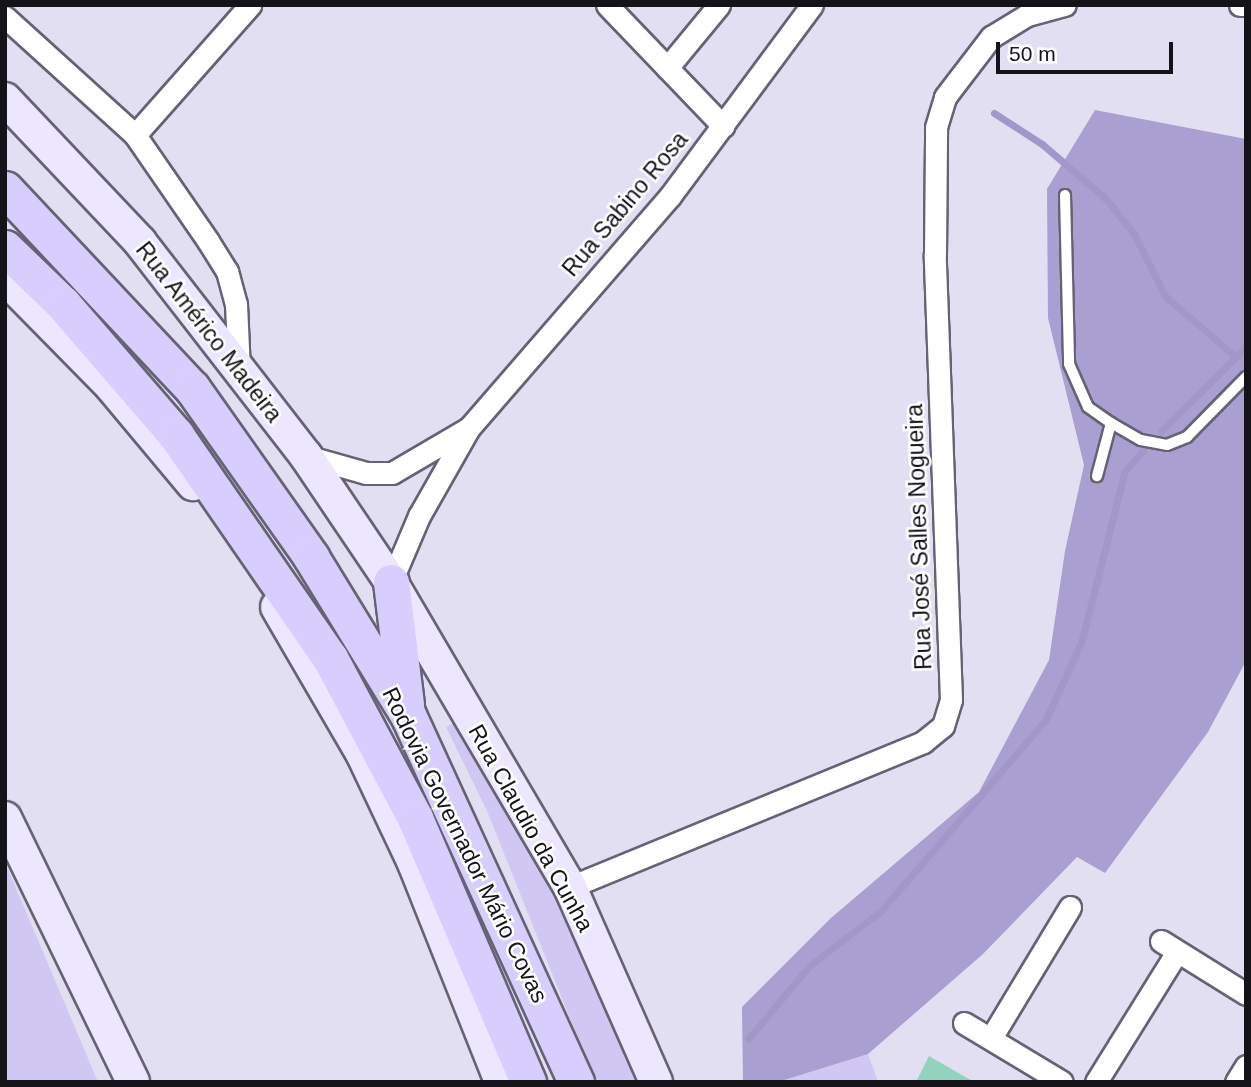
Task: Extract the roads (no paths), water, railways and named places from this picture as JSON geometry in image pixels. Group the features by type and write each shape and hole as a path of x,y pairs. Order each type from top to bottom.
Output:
{"main road":[{"name":"Rodovia Governador Mário Covas","path":"5,189 192,388 311,557 408,715 576,1082"},
{"name":"Rodovia Governador Mário Covas","path":"5,248 63,304 176,435 330,658 415,818 528,1082"},
{"path":"391,582 408,715"}],"street":[{"path":"135,135 250,5"},
{"path":"607,5 723,126"},
{"path":"667,68 719,5"},
{"name":"Rua Sabino Rosa","path":"391,582 419,516 469,428 670,196 812,5"},
{"name":"Rua José Salles Nogueira","path":"570,887 923,742 943,726 951,700 934,242 936,127 945,97 991,37 1027,15 1065,5"},
{"path":"1240,5 1246,5"},
{"path":"5,17 135,135 227,271 240,320 239,370"},
{"name":"Rua Américo Madeira","path":"5,99 140,242 306,456 391,582"},
{"path":"5,278 111,386 209,502 268,592 362,753 409,851 501,1082"},
{"name":"Rua Sabino Rosa","path":"306,456 366,473 392,473 469,428"},
{"name":"Rua Claudio da Cunha","path":"391,582 570,887 656,1082"},
{"path":"5,818 133,1082"},
{"path":"990,1038 1070,906"},
{"path":"1096,1082 1169,947 1246,994"},
{"path":"964,1023 1062,1082"},
{"path":"1236,1082 1246,1066"}],"lane":[{"path":"1065,195 1069,364 1088,407 1111,424 1141,440 1167,445 1187,437 1246,377"},
{"path":"1097,476 1111,424"}],"waterway":[{"path":"994,113 1042,144 1106,199 1134,234 1165,296 1236,357"},
{"path":"1161,431 1246,347"},
{"path":"748,1039 809,966 881,911 1046,719 1081,643 1125,471 1143,450"}]}
